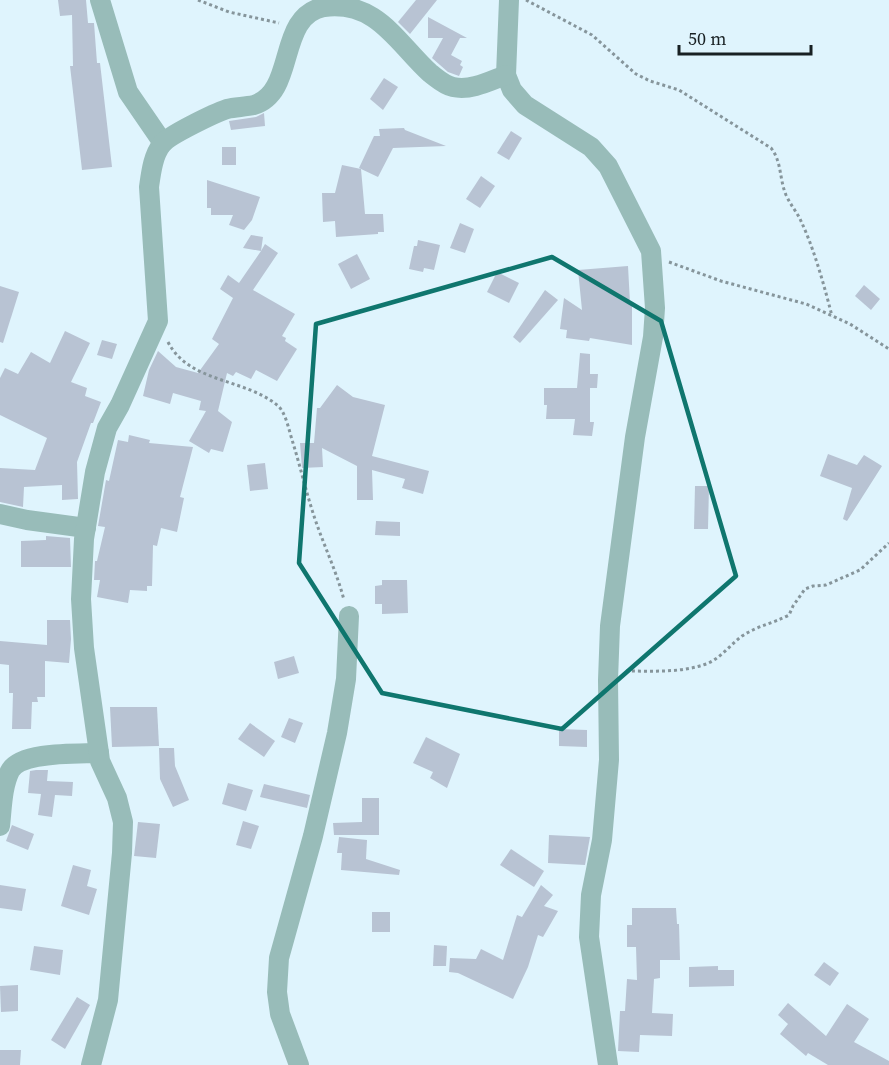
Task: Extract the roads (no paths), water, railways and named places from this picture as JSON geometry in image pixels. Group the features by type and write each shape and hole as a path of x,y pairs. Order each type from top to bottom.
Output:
{"street":[{"path":"100,0 128,92 163,143"},
{"path":"508,0 506,75 512,90 525,105 591,147 608,166 651,251 653,337 634,449 610,626 609,760 602,840 591,895 590,937 608,1065"},
{"path":"91,1065 108,1000 123,822 117,798 100,761 84,648 81,599 86,528 94,472 107,428 120,405 158,321 149,187 153,165 163,143 226,109 255,104 271,94 284,67 296,27 312,10 344,6 362,10 379,19 420,64 441,82 455,88 472,87 506,75"},
{"path":"0,514 86,528"},
{"path":"299,1065 280,1014 277,992 279,958 313,836 337,733 346,679 349,616"},
{"path":"0,826 5,789 11,770 17,763 46,756 99,753"}]}
